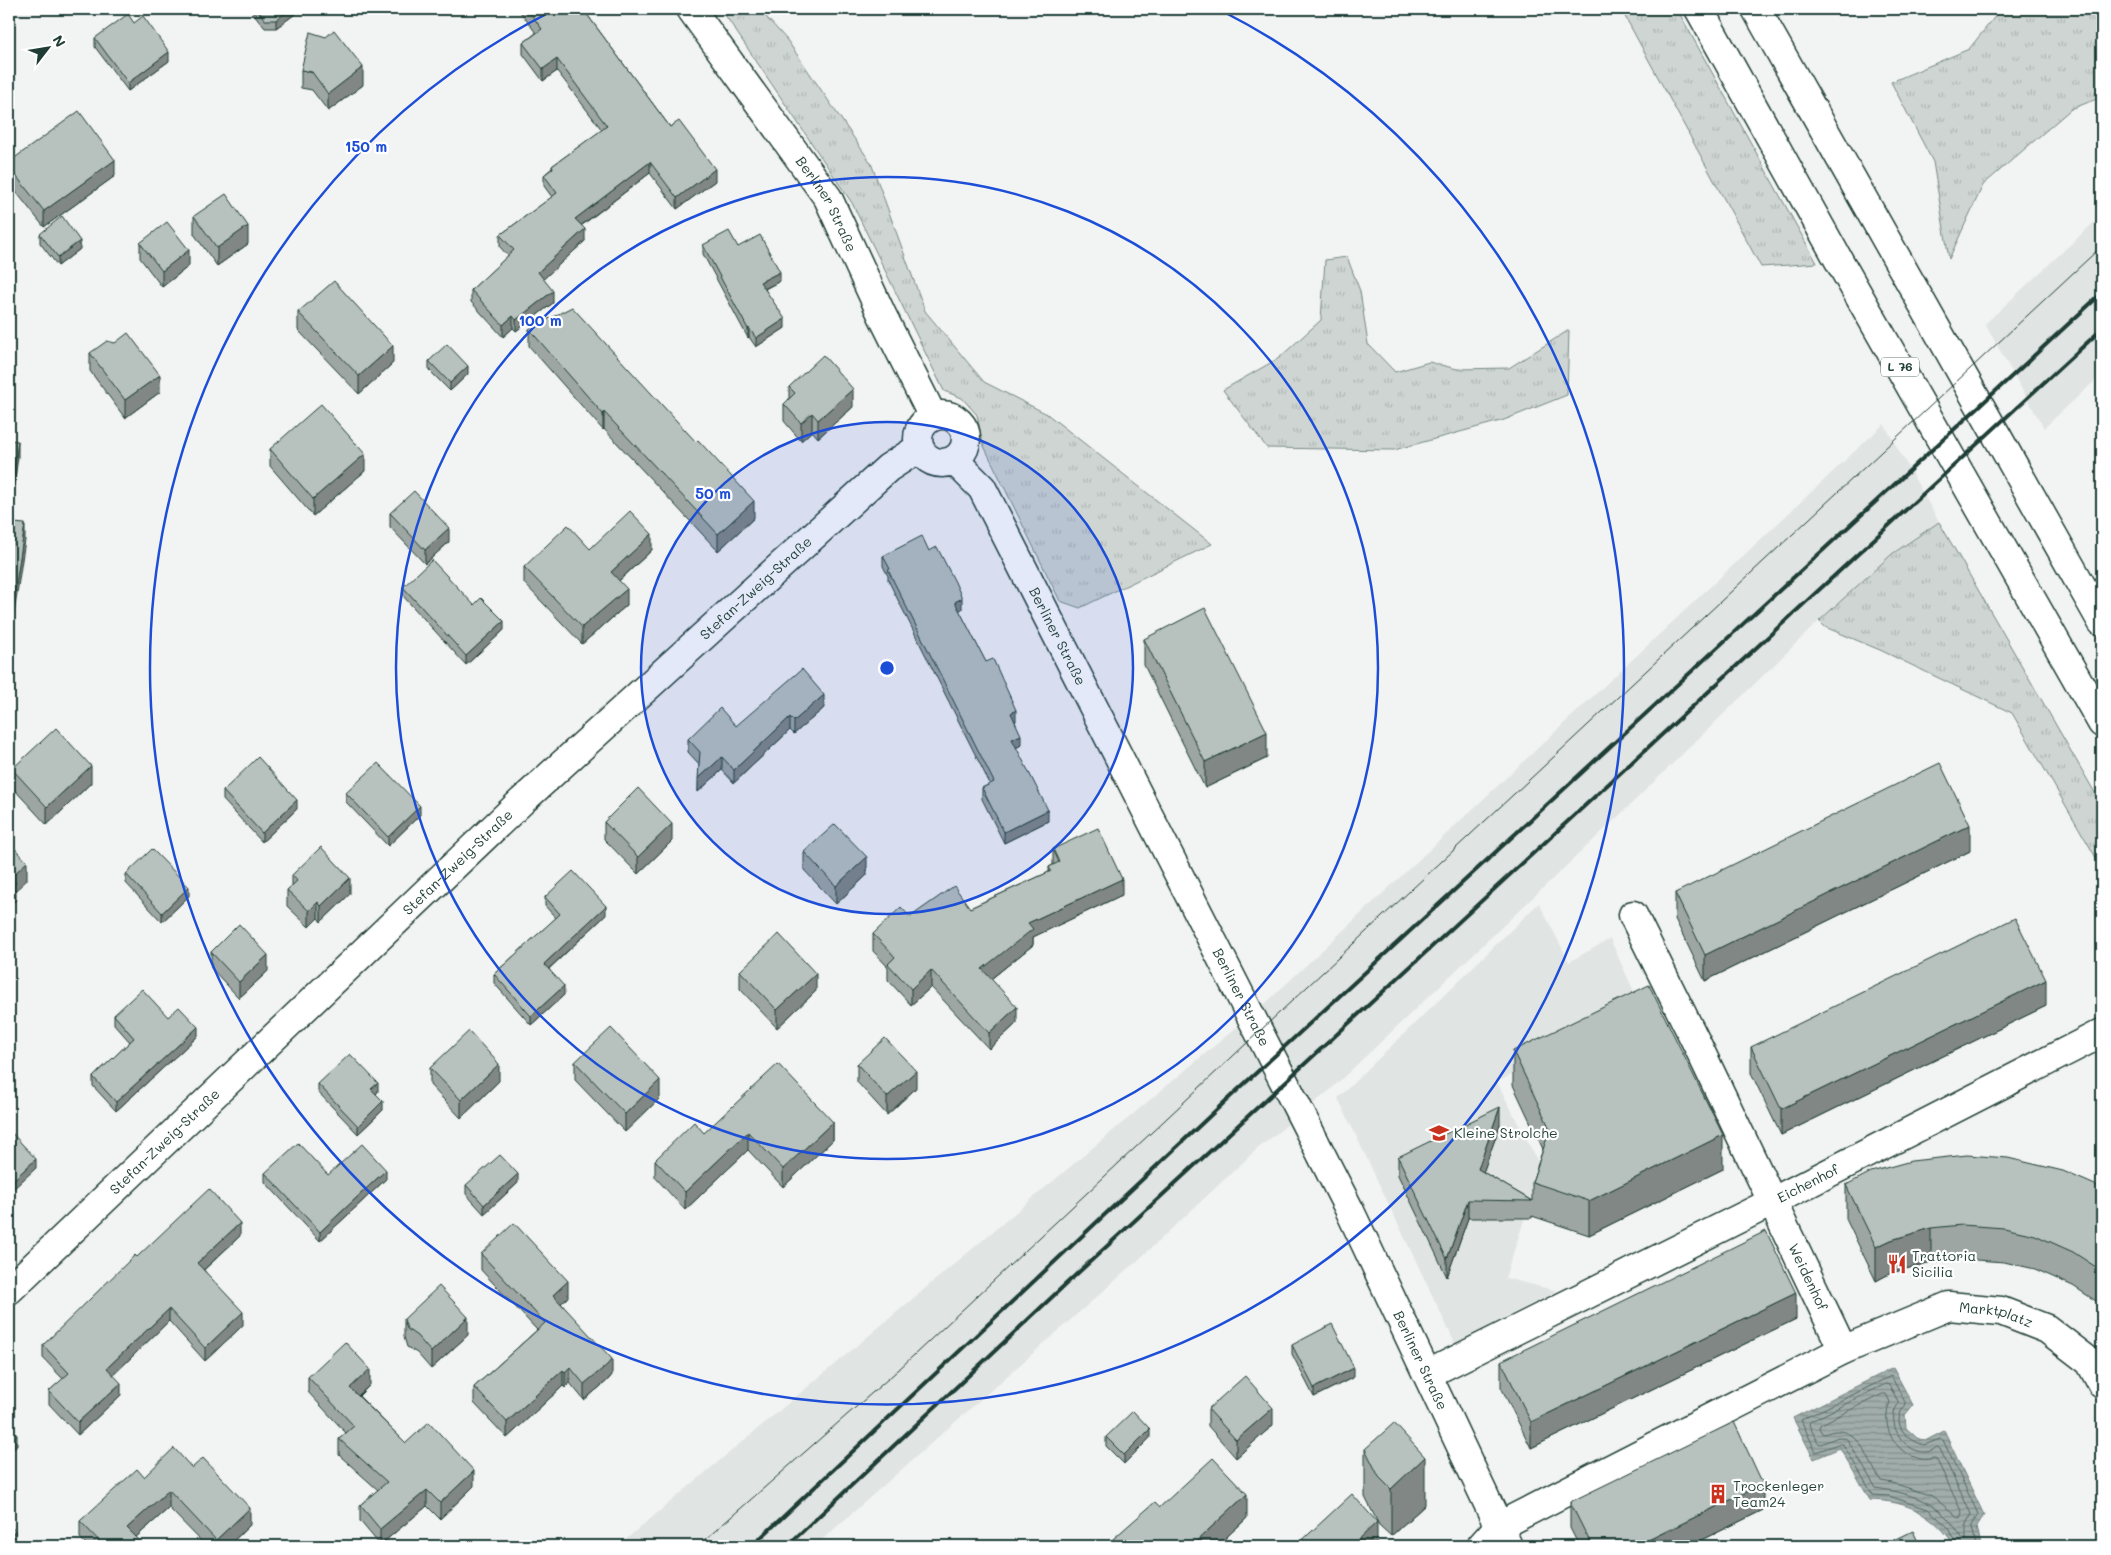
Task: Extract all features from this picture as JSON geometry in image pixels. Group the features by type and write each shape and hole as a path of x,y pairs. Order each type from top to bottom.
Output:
{"street":[{"name":"Berliner Straße","path":"691,9 828,198 932,417"},
{"name":"L 76","path":"1699,9 1838,259 2102,723"},
{"path":"1756,9 2102,622"},
{"path":"945,415 952,417 962,425 965,431 966,444 964,450 954,460 947,462 933,461 922,453 918,436 920,428 932,417 945,415"},
{"name":"Stefan-Zweig-Straße","path":"9,1290 522,801 888,468 920,448"},
{"name":"Berliner Straße","path":"954,460 982,488 1344,1201 1428,1374 1496,1540"},
{"name":"Eichenhof","path":"1633,915 1772,1202 2102,1033"},
{"path":"1428,1374 1772,1202"},
{"name":"Weidenhof","path":"1772,1202 1843,1350"},
{"name":"Marktplatz","path":"1843,1350 1949,1306 2001,1311 2047,1329 2090,1362 2102,1384"},
{"path":"1496,1540 1843,1350"}],"shaded area":[{"path":"2102,215 2102,374 2044,428 1985,324"},
{"path":"1884,424 1939,522 1892,554 1819,621 1624,811 1330,1090 1256,1150 1136,1262 815,1546 618,1546 1268,1001"},
{"name":"Kleine Strolche","path":"1539,903 1569,962 1610,939 1642,1009 1497,1082 1541,1168 1505,1278 1557,1291 1455,1343 1338,1098"}],"green space":[{"path":"721,9 759,9 787,40 871,163 925,311 984,382 1047,414 1212,544 1080,608 1060,601 983,444 977,415 962,398 944,391 852,203"},
{"path":"1621,9 1677,9 1817,263 1761,267"},
{"path":"2001,9 2102,9 2102,97 2071,109 1983,185 1949,259 1933,162 1891,82 1969,49"},
{"path":"1347,257 1360,291 1368,344 1395,372 1429,362 1457,369 1509,368 1569,330 1567,395 1504,420 1394,450 1267,448 1223,390 1279,358 1321,320 1325,260"},
{"path":"1939,522 2102,805 2102,868 2012,713 1880,650 1825,627 1819,621 1892,554"}],"water":[{"path":"1893,1368 1913,1405 1905,1415 1906,1428 1917,1438 1925,1441 1944,1431 1984,1515 1977,1526 1981,1546 1955,1546 1938,1525 1919,1511 1896,1503 1870,1500 1840,1448 1814,1459 1793,1418"}],"building":[{"path":"257,9 290,9 276,20 265,20"},
{"path":"527,9 583,9 670,127 679,121 715,169 677,198 650,162 575,219 585,229 538,272 553,291 516,320 513,316 503,325 471,290 514,250 500,235 557,193 544,175 553,168 552,166 607,126 557,59 543,69 523,43 542,29"},
{"path":"128,14 134,23 143,16 169,52 128,83 95,38"},
{"path":"334,30 363,67 328,94 312,72 301,70 310,32 326,37"},
{"path":"79,111 115,160 44,211 9,167 9,162"},
{"path":"226,194 248,226 217,248 194,216"},
{"path":"62,216 80,241 58,257 40,234"},
{"path":"167,222 189,250 162,271 140,243"},
{"path":"729,231 738,247 760,235 780,272 760,282 785,319 756,338 748,329 703,245"},
{"path":"334,281 393,346 359,376 298,312"},
{"path":"572,307 696,442 698,440 754,501 718,534 604,412 603,414 529,329"},
{"path":"128,333 160,375 125,400 90,353 107,341 115,343"},
{"path":"447,344 468,366 450,383 429,361"},
{"path":"823,355 853,389 818,420 812,413 801,423 784,404 795,393 789,387"},
{"path":"321,404 365,454 313,499 270,449"},
{"path":"9,440 18,441 9,507"},
{"path":"414,491 449,528 425,550 390,513"},
{"path":"630,511 652,534 611,572 627,589 582,627 524,567 568,525 590,549"},
{"path":"9,517 14,517 14,523 25,524 9,631"},
{"path":"922,536 929,551 937,547 955,582 962,598 955,602 986,662 993,659 1016,710 1011,713 1021,735 1012,739 1048,810 1004,832 982,788 994,782 888,570 890,569 883,556"},
{"path":"432,560 474,605 481,598 504,621 466,656 403,587"},
{"path":"1205,608 1267,732 1205,762 1144,639"},
{"path":"802,669 824,695 794,721 790,717 734,770 722,757 698,779 700,752 688,739 720,708 736,726"},
{"path":"9,670 14,674 9,681"},
{"path":"56,728 91,766 47,807 12,769"},
{"path":"258,757 297,800 262,833 223,791"},
{"path":"378,763 420,806 388,837 346,793"},
{"path":"1940,763 1970,825 1705,955 1675,893"},
{"path":"638,788 672,824 638,857 604,822"},
{"path":"835,824 867,857 836,886 804,852"},
{"path":"1098,828 1122,879 1028,923 1033,929 982,969 1017,1007 989,1033 931,970 911,989 888,964 895,957 873,934 901,907 910,917 954,886 970,908 1051,871 1049,867 1059,862 1053,849"},
{"path":"9,842 27,862 11,877 16,883 9,889"},
{"path":"321,847 350,878 321,906 318,902 309,911 287,890 297,881 292,875"},
{"path":"152,849 189,887 162,913 126,874"},
{"path":"573,871 606,906 544,964 564,986 531,1016 494,974 560,914 545,897"},
{"path":"2015,918 2046,980 1781,1109 1751,1047"},
{"path":"239,924 268,955 239,982 211,952"},
{"path":"779,934 816,974 777,1010 740,971"},
{"path":"1649,985 1723,1135 1589,1201 1532,1182 1550,1129 1513,1051"},
{"path":"142,989 168,1017 179,1007 198,1027 116,1102 93,1077 134,1038 114,1015"},
{"path":"611,1028 660,1080 625,1114 575,1062"},
{"path":"469,1031 499,1064 461,1100 430,1068"},
{"path":"885,1038 916,1071 887,1097 857,1064"},
{"path":"350,1054 378,1083 371,1089 383,1101 358,1126 318,1084"},
{"path":"778,1064 833,1122 783,1169 748,1132 685,1192 655,1160 694,1122 704,1133"},
{"path":"1500,1107 1478,1169 1532,1201 1468,1200 1447,1259 1398,1157"},
{"path":"9,1130 36,1159 9,1184"},
{"path":"298,1143 328,1175 362,1144 386,1170 320,1232 265,1173"},
{"path":"500,1155 518,1174 484,1205 466,1185"},
{"path":"1967,1155 2008,1158 2063,1171 2102,1188 2102,1272 2073,1252 2035,1235 2004,1228 1962,1225 1931,1228 1891,1240 1876,1247 1846,1185 1871,1172 1911,1161"},
{"path":"209,1189 240,1223 197,1263 243,1312 205,1348 169,1309 107,1368 121,1383 78,1422 49,1391 69,1373 43,1345 135,1255 137,1257"},
{"path":"514,1223 568,1281 553,1295 612,1359 584,1384 570,1367 565,1372 563,1370 507,1422 474,1387 545,1323 481,1254"},
{"path":"1766,1231 1796,1293 1531,1422 1501,1361"},
{"path":"439,1286 468,1317 431,1352 417,1336 407,1329 404,1319"},
{"path":"1332,1324 1354,1368 1314,1388 1292,1345"},
{"path":"345,1342 370,1369 350,1388 406,1443 429,1422 474,1471 440,1503 427,1490 380,1529 360,1505 387,1482 339,1439 354,1426 308,1377"},
{"path":"1245,1376 1273,1408 1236,1440 1208,1409"},
{"path":"1133,1411 1150,1429 1124,1455 1106,1437"},
{"path":"1734,1422 1763,1484 1636,1546 1592,1546 1570,1502"},
{"path":"1394,1423 1425,1457 1391,1489 1379,1477 1365,1449"},
{"path":"9,1426 17,1435 9,1443"},
{"path":"174,1448 192,1468 203,1458 250,1508 216,1540 169,1490 127,1528 140,1541 137,1544 139,1546 104,1546 80,1521 137,1469 144,1477"},
{"path":"1213,1458 1247,1494 1191,1546 1119,1546 1113,1539 1155,1502 1160,1507"},
{"path":"1352,1494 1377,1522 1352,1546 1296,1546"},
{"path":"9,1524 15,1531 9,1537"},
{"path":"1913,1531 1920,1546 1882,1546"}],"tram line":[{"path":"698,1546 897,1371 2102,246"}],"railway":[{"path":"752,1546 1230,1097 2102,293"},
{"path":"787,1546 1067,1283 2102,329"}],"place":[{"name":"Kleine Strolche","path":"1439,1133"},
{"name":"Trattoria Sicilia","path":"1897,1264"},
{"name":"Trockenleger Team24","path":"1718,1494"}]}
